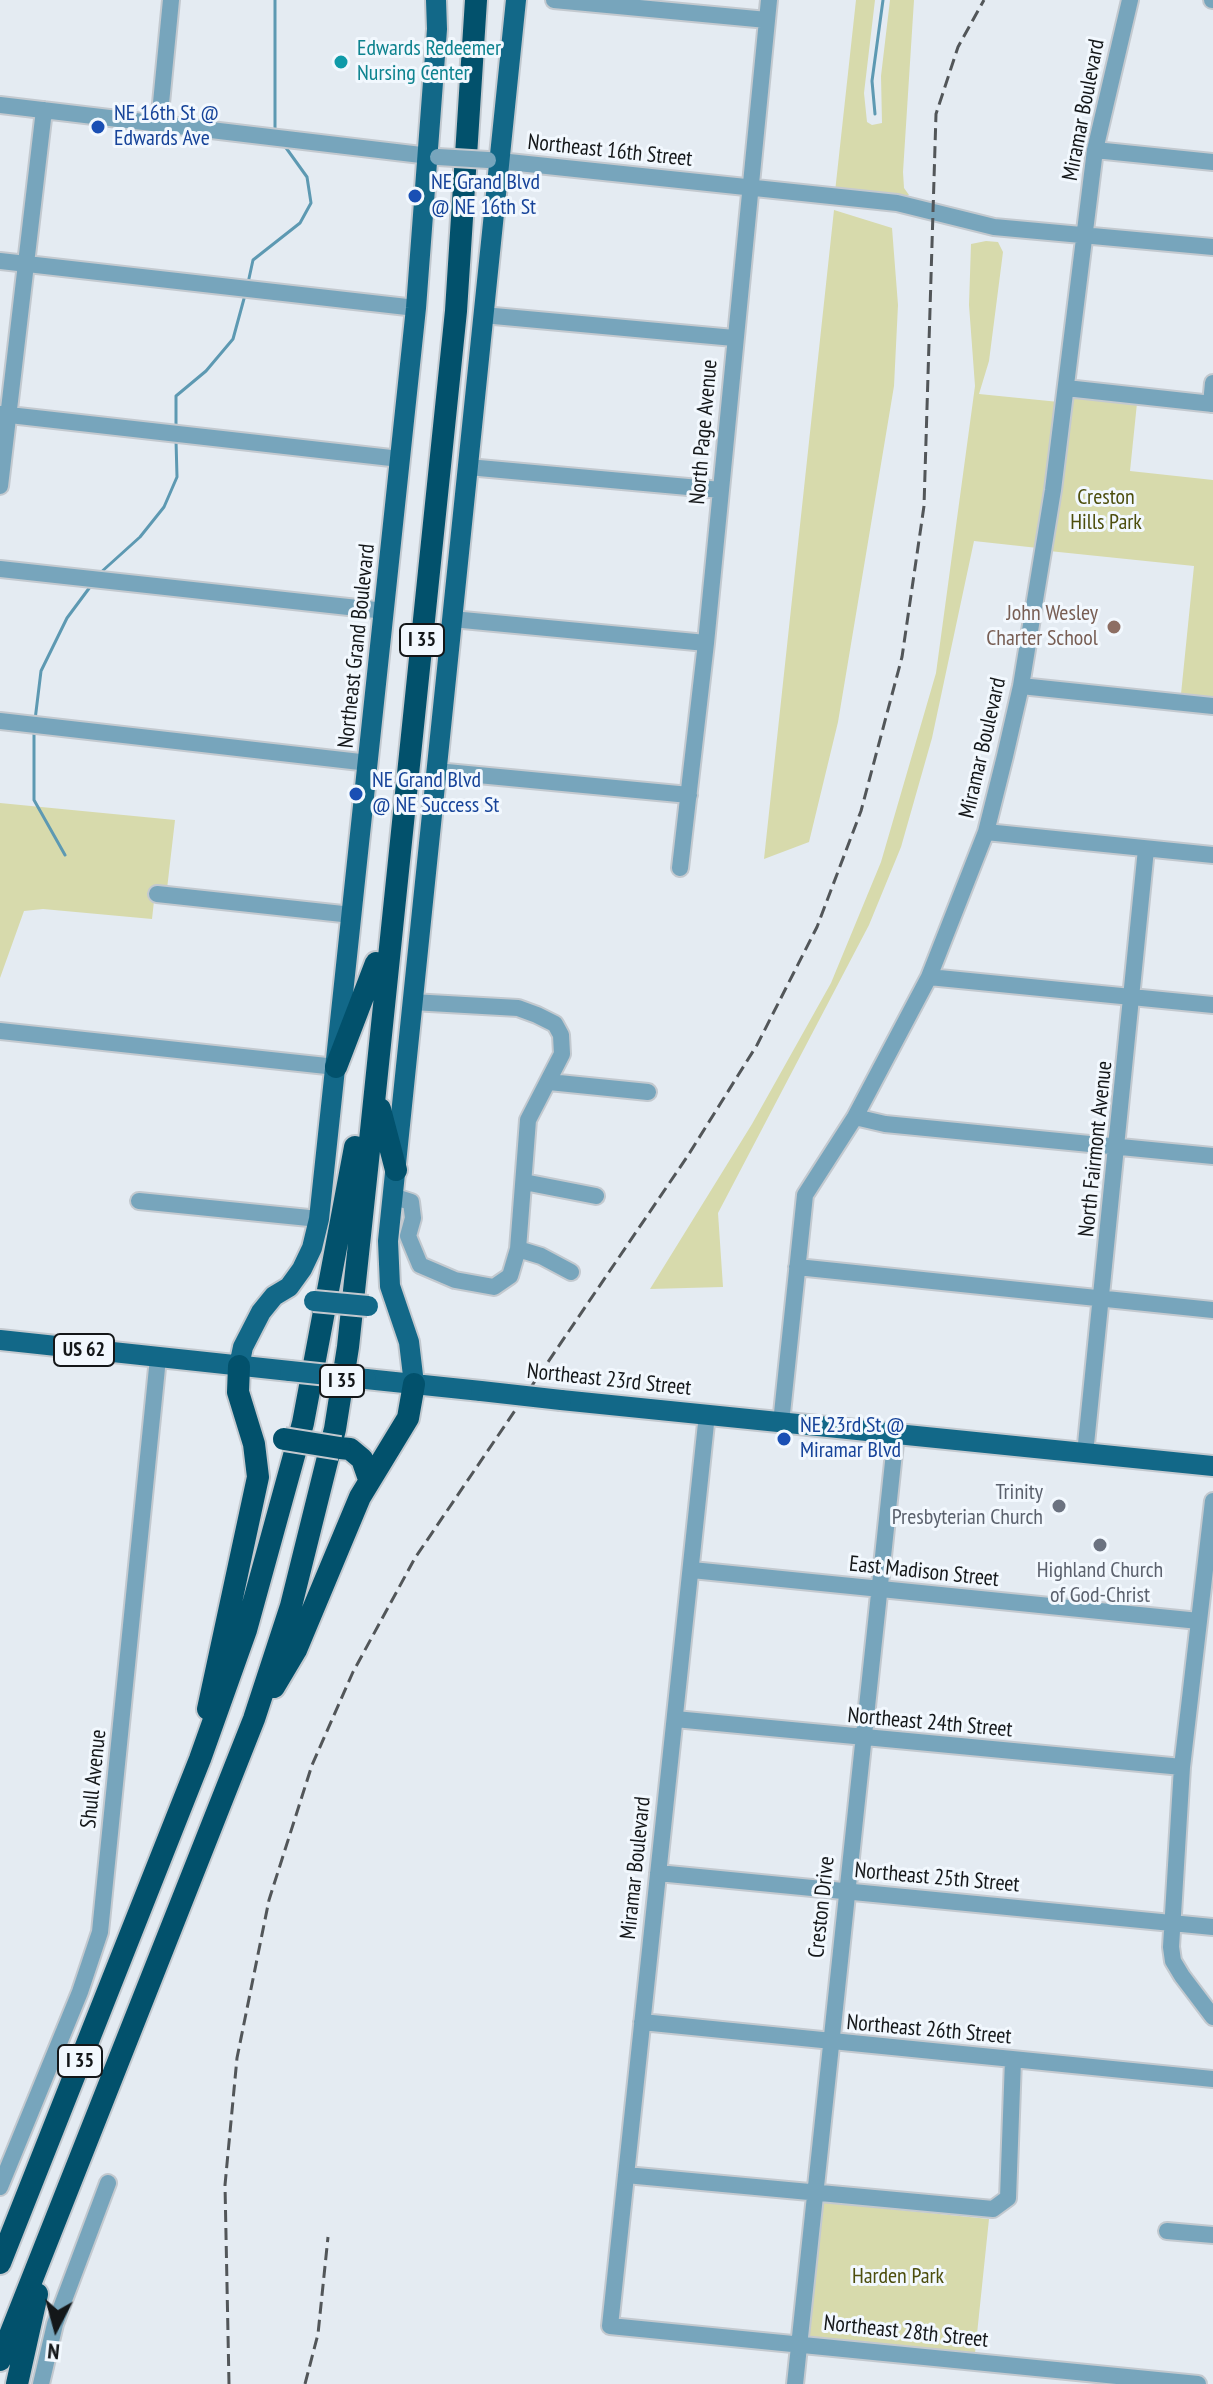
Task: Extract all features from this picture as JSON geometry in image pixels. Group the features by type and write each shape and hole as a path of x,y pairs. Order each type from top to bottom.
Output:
{"highway":[{"name":"I 35","path":"0,2263 200,1759 246,1630 306,1410 352,1171 376,963 444,296 463,0"},
{"name":"I 35","path":"0,2360 254,1719 291,1606 335,1429 348,1347 456,311 476,0"},
{"path":"336,1067 376,963"},
{"path":"376,1088 396,1170"},
{"path":"200,1759 211,1687 258,1477 257,1457 238,1392 239,1366"},
{"path":"254,1719 296,1650 369,1479 408,1418 414,1384"},
{"path":"257,1457 263,1443 284,1439 350,1449 362,1459 369,1479"},
{"path":"17,2384 46,2245"}],"main road":[{"name":"Northeast Grand Boulevard","path":"239,1366 243,1347 261,1312 274,1296 289,1287 312,1248 319,1219 433,156 436,0"},
{"path":"414,1384 409,1342 395,1307 388,1267 392,1196 483,315 494,161 516,0"},
{"path":"289,1287 314,1301 395,1307"},
{"name":"Northeast 23rd Street","path":"0,1340 1213,1466"}],"street":[{"path":"159,124 171,0"},
{"path":"554,0 767,20"},
{"name":"North Page Avenue","path":"680,868 706,643 769,0"},
{"name":"Miramar Boulevard","path":"781,1423 805,1195 855,1117 929,977 986,832 1021,686 1066,388 1095,150 1130,0"},
{"name":"Northeast 16th Street","path":"0,105 433,156 897,203 978,225 1213,247"},
{"path":"0,486 4,414 44,110"},
{"path":"1095,150 1213,162"},
{"path":"0,261 416,308"},
{"path":"483,315 734,338"},
{"path":"1066,388 1212,404 1213,383"},
{"path":"4,414 400,459"},
{"path":"468,467 721,490"},
{"path":"0,569 385,611"},
{"path":"452,619 706,643"},
{"path":"1021,686 1213,706"},
{"path":"0,721 369,763"},
{"path":"436,771 689,795"},
{"path":"986,832 1213,855"},
{"name":"North Fairmont Avenue","path":"1085,1454 1134,997 1146,849"},
{"path":"157,894 352,915"},
{"path":"929,977 1213,1005"},
{"path":"392,1196 411,1202 413,1218 408,1236 420,1265 455,1280 494,1287 510,1276 518,1249 528,1120 562,1054 561,1035 555,1024 518,1008 412,1002"},
{"path":"0,1031 336,1067"},
{"path":"549,1082 648,1092"},
{"path":"855,1117 885,1124 1213,1156"},
{"path":"524,1182 596,1196"},
{"path":"139,1201 319,1219"},
{"path":"518,1249 541,1256 571,1272"},
{"path":"797,1267 1213,1310"},
{"name":"Shull Avenue","path":"0,2187 80,1992 100,1932 158,1358"},
{"name":"Miramar Boulevard","path":"610,2326 707,1414"},
{"name":"Creston Drive","path":"795,2384 845,1891 896,1434"},
{"path":"1213,1501 1182,1767 1171,1921 1173,1961 1213,2017"},
{"name":"East Madison Street","path":"692,1570 1199,1621"},
{"name":"Northeast 24th Street","path":"675,1719 862,1740 1182,1767"},
{"name":"Northeast 25th Street","path":"658,1873 1213,1927"},
{"name":"Northeast 26th Street","path":"642,2022 1213,2079"},
{"path":"626,2175 993,2209 1008,2198 1013,2060"},
{"path":"41,2384 55,2324 108,2183"},
{"path":"1167,2231 1213,2235"},
{"name":"Northeast 28th Street","path":"610,2326 1198,2384"}],"green space":[{"path":"856,0 875,0 864,93 867,122 872,125 882,123 881,76 890,0 914,0 903,172 904,188 909,195 901,198 835,192"},
{"path":"834,210 892,228 898,305 894,386 838,722 809,842 764,859"},
{"path":"998,242 1003,252 989,361 979,394 1059,402 1038,548 974,541 932,738 901,847 869,925 718,1213 723,1287 650,1289 752,1124 831,983 881,862 936,673 975,386 969,305 971,244"},
{"name":"Creston Hills Park","path":"1077,396 1137,403 1130,471 1213,480 1213,698 1181,694 1194,566 1049,551 1072,401"},
{"path":"0,803 175,820 167,889 154,901 152,919 43,909 24,911 0,978"},
{"name":"Harden Park","path":"821,2202 989,2219 975,2353 808,2336"}],"waterway":[{"path":"275,0 275,133"},
{"path":"875,114 872,81 883,0"},
{"path":"248,283 253,260 300,223 311,203 307,177 284,145"},
{"path":"176,428 176,396 206,371 233,339 245,295"},
{"path":"99,574 140,537 164,507 177,477 176,440"},
{"path":"35,720 41,671 67,618 93,583"},
{"path":"34,732 34,800 65,855"}],"railway":[{"path":"229,2384 225,2185 237,2058 269,1900 312,1765 353,1672 415,1558 687,1157 757,1045 817,927 861,811 902,657 924,506 936,114 958,47 984,0"},
{"path":"305,2384 318,2334 328,2237"}],"place":[{"name":"Edwards Redeemer Nursing Center","path":"341,62"},
{"name":"NE 16th St @ Edwards Ave","path":"98,127"},
{"name":"NE Grand Blvd @ NE 16th St","path":"415,196"},
{"name":"John Wesley Charter School","path":"1114,627"},
{"name":"NE Grand Blvd @ NE Success St","path":"356,794"},
{"name":"NE 23rd St @ Miramar Blvd","path":"784,1439"},
{"name":"Trinity Presbyterian Church","path":"1059,1506"},
{"name":"Highland Church of God-Christ","path":"1100,1545"}]}
